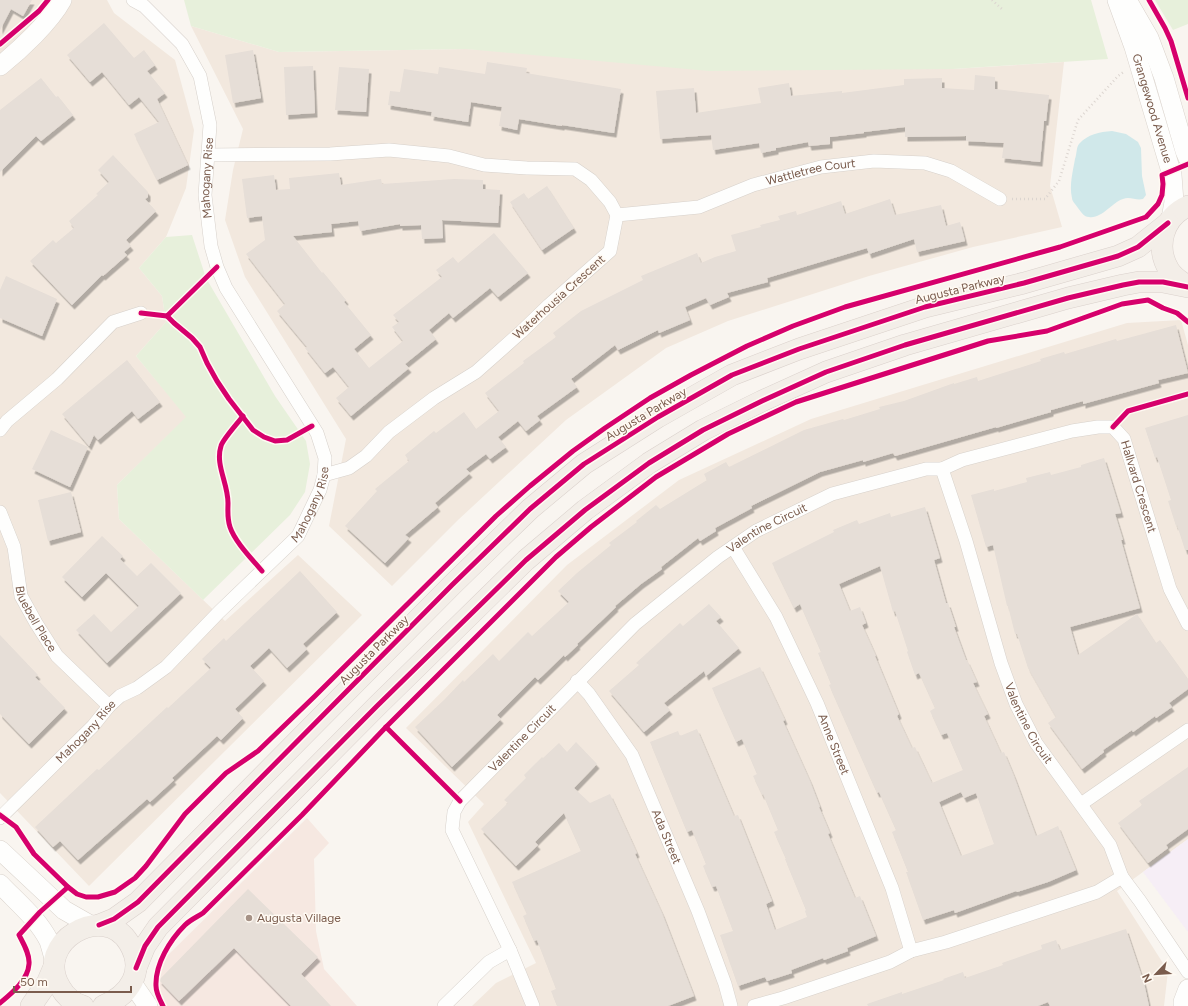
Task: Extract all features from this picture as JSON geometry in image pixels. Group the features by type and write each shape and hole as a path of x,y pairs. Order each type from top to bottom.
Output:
{"main road":[{"name":"Augusta Parkway","path":"54,965 63,941 71,934 114,919 138,902 452,585 530,509 584,464 658,417 732,375 799,349 926,307 1024,283 1118,256 1138,247 1177,213 1188,206"},
{"path":"1169,221 1163,235 1162,248 1164,260 1178,281 1188,287"},
{"path":"103,1006 115,1001 125,993 134,976 145,946 162,923 442,642 531,555 585,510 649,463 703,430 762,401 826,372 877,354 1068,298 1123,285 1139,282 1163,282 1188,287"},
{"path":"96,926 115,929 124,936 130,944 133,952 134,976"},
{"path":"31,1006 47,983 54,965"},
{"path":"54,965 56,981 62,991 70,999 83,1006"}],"street":[{"path":"0,66 10,59 55,13 62,0"},
{"name":"Mahogany Rise","path":"0,818 93,726 109,706 120,696 137,688 166,667 219,612 298,536 320,490 324,475 325,458 316,433 226,288 217,267 211,246 205,195 210,125 200,76 182,44 144,6 133,0"},
{"name":"Grangewood Avenue","path":"1117,0 1139,64 1172,175 1174,202 1169,221"},
{"name":"Grangewood Avenue","path":"1127,0 1149,38 1164,78 1188,158"},
{"path":"208,155 330,154 389,150 449,156 484,165 533,169 574,169 591,180 610,202 617,215"},
{"name":"Wattletree Court","path":"617,215 698,207 753,185 821,167 874,161 925,163 952,170 1000,199"},
{"name":"Waterhousia Crescent","path":"324,475 349,468 366,456 389,432 434,398 476,372 610,251 617,215"},
{"path":"0,430 7,421 57,379 113,322 141,313"},
{"name":"Hallvard Crescent","path":"942,469 962,460 1072,431 1098,427 1113,427 1124,439 1170,588 1188,624"},
{"name":"Valentine Circuit","path":"533,1006 510,950 452,830 454,812 460,801 635,624 718,557 756,531 832,494 926,469 942,469 966,541 1001,663 1016,704 1036,743 1110,846 1122,877 1188,972"},
{"name":"Bluebell Place","path":"0,512 14,547 21,596 36,623 57,656 109,706"},
{"name":"Anne Street","path":"734,547 776,617 817,703 892,888 911,951"},
{"name":"Ada Street","path":"577,681 589,694 632,755 698,911 725,984 731,1006"},
{"path":"1081,804 1188,730"},
{"path":"0,850 64,910 96,926"},
{"path":"754,1006 783,998 890,962 911,951 946,942 1097,892 1122,877"},
{"path":"0,884 34,919 42,930 49,941 54,965"},
{"path":"444,1006 489,962 510,950"},
{"path":"134,976 148,1006"},
{"path":"1183,1006 1188,989"}],"path":[{"path":"992,0 1002,10"},
{"path":"1000,199 1044,199 1059,181 1078,120 1118,76 1139,64"}],"shaded area":[{"path":"0,0 107,0 114,13 175,60 194,130 186,188 166,237 139,268 162,296 166,322 136,356 187,417 117,485 119,519 225,621 298,555 362,615 89,886 0,793"},
{"path":"191,26 279,52 466,49 953,69 1064,62 1050,186 1062,227 973,247 869,276 728,321 666,348 566,420 458,520 392,586 329,526 346,439 245,277 225,220 233,170 243,129"},
{"path":"1181,320 1188,345 1188,839 1117,891 1168,971 1164,1006 472,1006 496,983 536,963 468,822 484,804 406,728 567,565 679,480 811,419 1127,323"},
{"path":"307,818 329,843 314,859 316,931 324,969 357,1006 164,1006 154,994 154,976 167,956"},
{"path":"1188,839 1188,932 1143,872"}],"green space":[{"path":"184,0 1091,0 1108,59 953,69 709,71 466,49 279,52 191,26"},
{"path":"1155,0 1188,0 1188,24 1173,30"},
{"path":"192,235 206,278 275,396 306,441 310,464 305,492 290,515 203,600 119,519 117,485 186,417 136,356 166,322 162,296 139,268 166,237"}],"water":[{"path":"1112,131 1126,134 1138,142 1141,148 1142,176 1146,195 1143,199 1123,199 1098,216 1087,217 1074,203 1071,193 1077,147 1082,141 1090,136"}],"building":[{"path":"0,0 32,0 23,16 11,9 0,30"},
{"path":"104,23 134,58 144,50 155,65 147,71 165,93 157,99 188,165 157,180 134,134 159,122 139,97 129,105 102,72 90,82 67,55"},
{"path":"253,50 261,98 233,103 225,55"},
{"path":"487,62 527,68 526,73 621,89 614,133 519,119 517,130 499,126 502,107 471,102 468,122 431,116 432,112 388,105 390,91 400,92 404,69 438,74 439,67 485,74"},
{"path":"313,66 315,113 286,115 284,67"},
{"path":"339,67 369,69 366,112 335,110"},
{"path":"975,75 995,77 995,89 1049,95 1046,121 1044,121 1040,162 1002,158 1004,143 966,141 966,136 905,137 905,127 830,137 830,144 809,146 808,142 776,148 776,150 761,153 759,143 713,150 711,135 660,139 656,91 694,88 696,113 761,103 758,88 789,83 791,96 842,91 842,93 904,85 904,79 942,78 942,88 974,90"},
{"path":"41,78 73,115 41,141 36,136 0,172 0,110"},
{"path":"113,155 148,192 148,197 145,199 156,211 126,240 131,246 124,252 127,255 103,276 102,275 72,305 30,261 53,240 56,243 74,228 69,221 98,195 96,194 109,182 98,170"},
{"path":"339,173 341,185 381,179 382,184 454,179 483,180 483,189 500,190 498,223 442,220 443,238 422,239 421,225 400,226 400,224 360,231 358,221 331,224 332,232 293,236 322,273 323,272 346,300 344,302 371,335 354,349 369,368 403,341 392,327 399,322 393,315 442,277 436,270 453,257 458,263 494,233 528,273 498,297 490,288 453,318 449,313 429,330 436,339 405,364 409,368 351,416 336,398 349,387 333,367 325,373 305,348 307,347 277,311 285,304 246,254 265,240 262,216 247,218 242,179 274,175 276,190 290,189 289,178"},
{"path":"547,186 574,228 542,250 510,202 524,193 528,199"},
{"path":"890,199 895,215 941,205 946,226 960,222 965,241 917,252 914,239 869,254 867,248 767,278 768,282 727,293 729,297 710,305 706,298 685,307 690,320 659,333 658,330 618,350 615,345 571,379 577,387 537,416 540,420 526,431 518,421 498,437 506,447 490,459 486,454 466,469 470,473 435,503 438,507 405,535 409,538 385,563 345,526 377,491 375,489 409,461 405,455 434,431 436,433 464,412 476,429 499,411 485,393 524,363 523,361 556,337 553,333 581,311 643,280 641,276 697,253 701,263 736,251 731,235 780,220 778,216 796,211 797,215 841,201 845,214"},
{"path":"6,276 57,299 42,336 0,318 0,290"},
{"path":"1176,325 1188,373 1158,380 1159,383 1083,404 1083,401 1051,410 1051,412 895,456 893,453 820,472 751,506 752,508 715,528 716,531 700,541 698,538 615,606 616,607 565,657 564,655 538,680 535,677 497,715 501,719 452,767 415,727 463,680 464,682 493,654 499,661 528,632 532,636 569,602 558,591 611,545 609,543 637,522 636,521 656,505 660,509 707,480 704,474 726,462 729,467 804,430 880,409 879,407 904,401 954,383 977,377 978,381 1064,352 1065,354 1116,339 1117,341"},
{"path":"127,360 160,402 138,419 132,411 98,440 94,435 89,446 62,414"},
{"path":"1188,415 1188,550 1185,550 1168,501 1171,500 1157,457 1155,458 1145,428"},
{"path":"51,430 88,447 70,487 32,469"},
{"path":"1104,458 1121,513 1115,514 1140,608 1070,627 1078,655 1137,614 1156,643 1160,640 1188,679 1188,689 1169,703 1172,707 1156,718 1155,716 1133,732 1132,730 1103,750 1104,752 1082,769 1048,723 1056,717 1028,668 1017,634 1015,634 1007,606 993,545 986,547 971,495 994,489 994,491 1027,482 1026,478 1050,472 1051,475 1081,467 1081,465"},
{"path":"71,492 81,532 48,541 38,500"},
{"path":"925,507 940,558 934,560 946,603 948,603 956,627 954,627 966,660 977,682 973,683 988,714 984,716 1001,753 1004,752 1036,836 1058,826 1076,870 1048,882 1017,892 1016,891 955,913 954,910 923,920 906,872 908,872 892,832 896,830 879,792 877,793 829,685 831,684 818,653 821,652 800,604 794,608 772,563 834,532 833,530 857,520 859,524 890,513 891,517","holes":["880,566 893,612 895,611 915,675 919,673 935,708 930,711 941,735 947,733 963,770 932,783 915,747 912,748 897,716 899,714 862,625 866,623 860,607 850,611 839,584","961,792 964,798 976,793 994,844 961,856 939,802"]},
{"path":"102,536 123,556 120,559 137,576 151,563 181,593 107,663 76,630 94,614 111,632 139,606 106,573 82,597 62,577"},
{"path":"300,571 337,612 303,644 307,649 287,668 269,648 250,666 264,681 235,709 243,718 221,740 217,736 172,778 174,780 150,802 147,799 78,860 60,841 53,847 35,827 97,769 99,770 211,668 202,659 224,638 226,641"},
{"path":"709,604 721,617 716,621 739,648 706,676 704,671 664,703 670,710 644,732 609,691 639,665 636,663 680,623 683,626"},
{"path":"0,635 38,675 35,677 65,708 29,744 0,714"},
{"path":"760,667 785,720 783,721 810,781 830,833 828,834 855,898 860,896 876,936 847,948 848,951 824,960 823,958 791,970 792,973 767,981 765,977 738,986 720,935 733,931 716,886 712,887 703,866 706,864 692,830 687,832 650,742 678,731 680,736 697,729 734,816 738,815 772,901 766,904 775,930 807,917 806,910 774,832 778,830 763,794 762,795 753,776 757,774 742,739 736,742 712,688"},
{"path":"576,742 597,764 574,788 590,803 610,794 662,913 694,996 668,1006 557,1006 551,991 556,989 537,940 534,941 523,916 527,914 512,882 581,851 564,813 535,842 538,845 516,866 481,829 508,803 504,800 526,778 524,775 542,757 543,758 559,743 567,752"},
{"path":"1188,767 1188,829 1166,845 1168,848 1148,863 1118,823 1142,805 1139,801"},
{"name":"Augusta Village","path":"248,889 318,957 301,974 331,1006 291,1006 234,948 179,1001 159,980"},
{"path":"1126,929 1144,983 1149,1006 1050,1006 1048,1002 1038,1006 868,1006 867,1004 944,980 943,979 963,972 965,978 1003,965 1002,963 1042,949 1041,945 1056,940 1060,950"}],"cycle path":[{"path":"0,44 39,11 48,0"},
{"path":"1149,0 1171,41 1188,98"},
{"path":"0,1003 19,986 26,975 29,960 26,949 19,935 40,912 68,887 77,894 86,897 98,897 115,892 135,878 146,866 185,814 226,773 258,751 496,516 573,451 605,428 650,398 691,375 747,346 793,326 845,307 1060,247 1146,217 1158,204 1162,195 1162,175 1188,164"},
{"path":"99,925 114,919 138,902 452,585 530,509 584,464 658,417 732,375 799,349 925,307 1024,283 1118,256 1138,247 1168,223"},
{"path":"141,313 167,316 217,267"},
{"path":"136,968 145,946 158,927 377,706 526,560 585,510 649,463 703,430 762,401 826,372 905,345 1068,298 1123,285 1139,282 1163,282 1188,287"},
{"path":"163,1006 156,989 156,978 164,953 179,931 191,920 203,913 302,815 386,727 556,557 591,527 656,477 728,434 796,402 988,341 1047,331 1122,304 1148,300 1177,313 1188,322"},
{"path":"167,316 200,347 217,381 253,430 264,437 275,441 287,440 312,426"},
{"path":"1113,427 1128,411 1188,394"},
{"path":"243,416 222,443 220,460 226,488 228,518 232,533 262,571"},
{"path":"386,727 460,801"},
{"path":"0,815 16,827 34,854 68,887"}],"place":[{"name":"Augusta Village","path":"249,918"}]}
